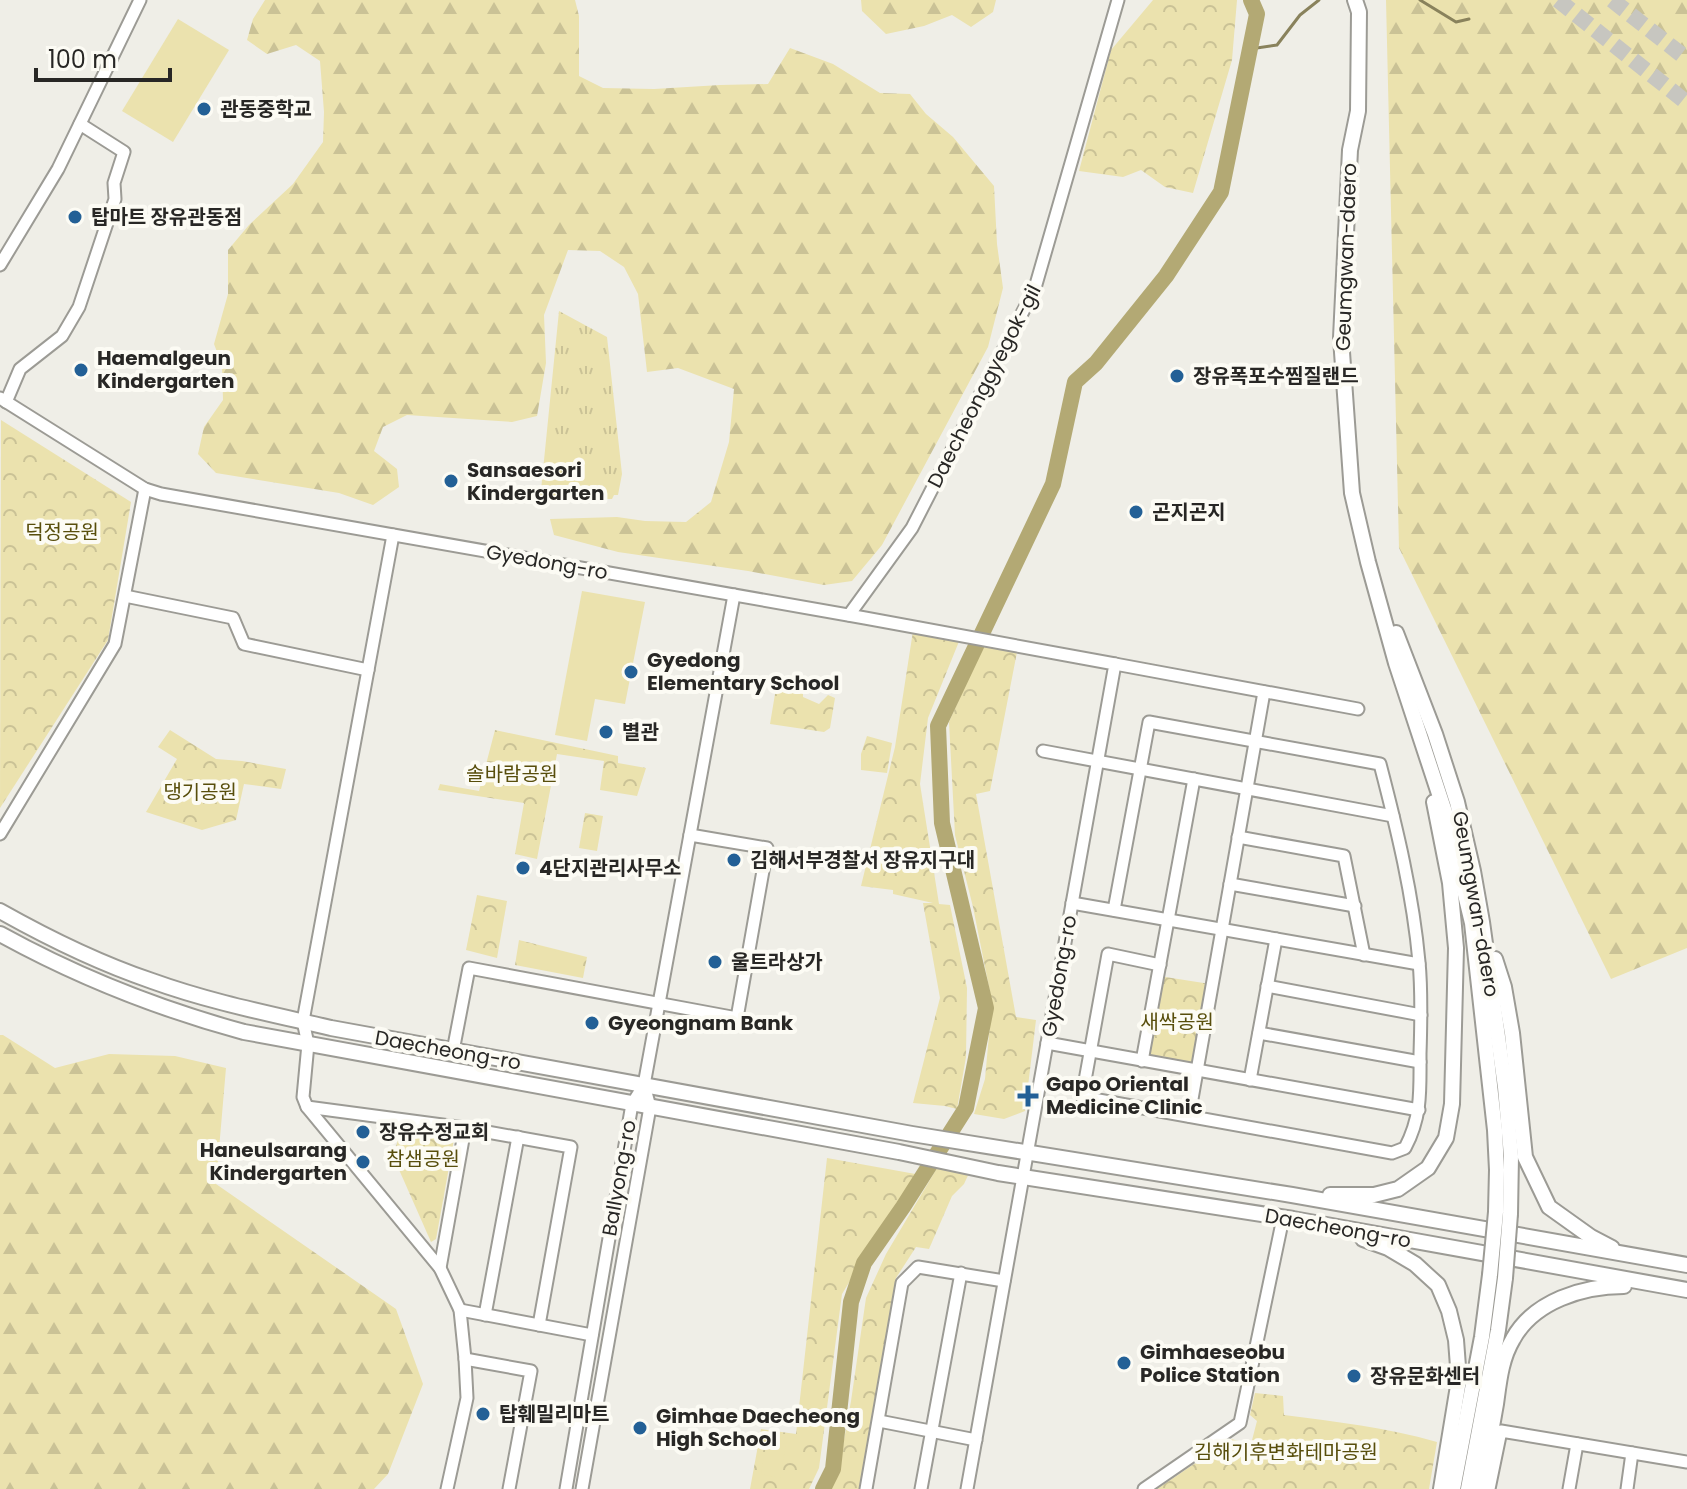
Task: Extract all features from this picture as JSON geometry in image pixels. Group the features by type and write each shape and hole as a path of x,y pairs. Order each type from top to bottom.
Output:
{"main road":[{"name":"Geumgwan-daero","path":"1355,0 1359,12 1358,111 1350,150 1341,338 1352,493 1396,663 1445,812 1472,923 1503,1213"},
{"name":"Geumgwan-daero","path":"1368,562 1435,734 1457,802 1473,871 1511,1156 1503,1213"},
{"path":"1292,1195 1374,1195 1398,1189 1428,1168 1446,1138 1452,1104 1456,948 1450,883 1420,735"},
{"name":"Daecheong-ro","path":"0,911 79,951 153,982 251,1010 303,1021 912,1134 1292,1195 1687,1265"},
{"path":"1482,922 1504,987 1525,1157 1549,1207 1591,1237 1627,1255"},
{"name":"Daecheong-ro","path":"0,934 102,985 189,1017 244,1032 1023,1177 1288,1218 1687,1290"},
{"path":"1471,1489 1498,1330 1503,1213"},
{"path":"1288,1218 1388,1248 1415,1264 1438,1285 1456,1340 1459,1380 1444,1488"},
{"path":"1444,1488 1498,1276"},
{"path":"1480,1489 1495,1435 1502,1366 1513,1338 1536,1312 1572,1292 1610,1286 1658,1285"},
{"path":"1471,1489 1495,1435"}],"street":[{"path":"0,265 58,169 140,0"},
{"name":"Daecheonggyegok-gil","path":"849,615 912,528 1035,288 1118,0"},
{"path":"3,400 20,369 62,336 79,307 115,199 114,183 124,152 80,124"},
{"name":"Gyedong-ro","path":"3,400 145,489 161,494 1115,664 967,1489"},
{"path":"0,834 115,644 145,489"},
{"path":"393,535 303,1021 308,1044 303,1097 307,1107 440,1268 460,1310 467,1398 447,1489"},
{"path":"644,1085 734,595"},
{"path":"125,596 233,618 244,644 368,670"},
{"path":"1115,664 1358,709"},
{"path":"1189,1116 1264,692"},
{"path":"1114,910 1149,722 1380,764 1414,919 1419,964 1419,1110 1415,1130 1405,1148 1392,1153 1082,1097 1108,954 1160,965"},
{"path":"1043,751 1393,816"},
{"path":"1142,1061 1194,779"},
{"path":"453,1051 469,968 737,1018 767,848 690,835"},
{"path":"1238,837 1344,856 1364,955"},
{"path":"1230,884 1355,906"},
{"path":"1072,903 1419,964"},
{"path":"1250,1080 1276,939"},
{"path":"1267,986 1421,1015"},
{"path":"1259,1033 1420,1062"},
{"path":"1047,1043 1419,1110"},
{"name":"Ballyong-ro","path":"566,1489 632,1104 644,1085"},
{"name":"Ballyong-ro","path":"582,1489 650,1107 644,1085"},
{"path":"307,1107 465,1128 571,1147 539,1325"},
{"path":"440,1268 465,1128"},
{"path":"485,1315 518,1137"},
{"path":"1144,1489 1240,1423 1288,1218"},
{"path":"866,1489 902,1283 918,1267 1004,1281"},
{"path":"921,1489 961,1273"},
{"path":"460,1310 592,1335"},
{"path":"465,1359 531,1371 509,1489"},
{"path":"879,1421 976,1440"},
{"path":"1489,1489 1495,1435 1577,1444 1687,1462"},
{"path":"1569,1489 1577,1444"},
{"path":"1627,1489 1632,1453"}],"green space":[{"path":"265,0 575,0 579,16 579,76 603,88 768,84 790,48 833,64 880,93 910,94 926,114 953,137 994,186 1003,288 988,347 882,545 852,581 824,585 618,552 554,535 550,519 617,517 686,522 711,502 729,442 734,389 678,368 647,372 638,294 624,267 600,251 568,250 544,315 546,363 537,416 512,422 407,415 383,427 374,451 397,469 399,487 373,505 339,493 216,473 198,454 204,427 223,400 222,365 214,344 228,294 228,250 249,225 293,184 323,142 320,61 296,45 267,54 247,40 253,19"},
{"path":"861,0 996,0 993,12 971,27 952,15 924,26 886,34 862,11"},
{"path":"1153,0 1237,0 1232,60 1193,193 1165,187 1141,170 1123,177 1079,171 1111,50"},
{"path":"1386,0 1687,0 1687,948 1611,979 1399,548"},
{"path":"178,19 229,50 173,142 122,111"},
{"path":"559,311 607,337 622,474 618,495 612,499 540,500"},
{"name":"덕정공원","path":"1,420 131,502 108,640 0,808"},
{"path":"582,591 645,602 625,704 595,699 587,741 555,735"},
{"path":"913,631 960,639 928,718 920,784 939,904 950,905 967,988 966,1057 957,1109 913,1103 940,998 923,903 933,903 893,894 893,890 861,886 895,747"},
{"path":"983,645 1018,647 990,791 976,794 1016,1017 1036,1020 1025,1111 1004,1119 974,1114 985,1079 992,1002 955,835 949,722"},
{"path":"780,688 803,693 803,697 819,704 828,695 835,698 830,728 824,732 770,724 775,694"},
{"name":"댕기공원","path":"170,730 216,759 286,769 281,789 244,784 236,820 202,830 146,812 177,759 158,747"},
{"name":"솔바람공원","path":"495,730 618,756 618,763 646,768 637,796 600,790 604,761 557,754 537,859 515,854 524,803 438,790 440,784 479,791"},
{"path":"867,736 892,743 887,773 861,770 861,754"},
{"path":"585,813 603,816 597,851 579,848"},
{"path":"477,895 507,901 497,958 466,950"},
{"path":"519,940 587,957 583,978 515,965"},
{"path":"521,941 562,953 557,971 517,964"},
{"name":"새싹공원","path":"1159,976 1210,984 1194,1068 1145,1060"},
{"path":"0,1035 55,1068 109,1054 175,1056 226,1068 216,1184 396,1309 423,1384 388,1474 374,1489 0,1489"},
{"name":"참샘공원","path":"402,1127 455,1134 436,1239 431,1242 393,1156"},
{"path":"827,1158 921,1175 887,1220 842,1294 819,1468 809,1489 750,1489 761,1429 796,1434"},
{"path":"940,1163 971,1169 964,1184 952,1196 929,1249 916,1247 896,1278 859,1489 830,1489 838,1473 866,1298 886,1254"},
{"name":"김해기후변화테마공원","path":"1255,1393 1283,1396 1284,1415 1380,1429 1437,1442 1429,1489 1157,1489 1231,1439 1251,1444 1257,1421 1250,1415"},
{"path":"768,1435 787,1438 780,1478 761,1474"}],"waterway":[{"path":"823,1489 833,1469 851,1302 864,1263 966,1108 986,1008 942,823 938,726 1053,484 1075,382 1096,363 1166,276 1221,192 1257,14 1251,0"},
{"path":"1250,49 1277,45 1300,15 1319,0"},
{"path":"1420,0 1456,22 1469,19"}],"tunnel":[{"path":"1558,0 1687,103"},
{"path":"1612,0 1687,59"}],"place":[{"name":"관동중학교","path":"204,109"},
{"name":"탑마트 장유관동점","path":"75,217"},
{"name":"Haemalgeun Kindergarten","path":"81,370"},
{"name":"장유폭포수찜질랜드","path":"1177,376"},
{"name":"Sansaesori Kindergarten","path":"451,481"},
{"name":"곤지곤지","path":"1136,512"},
{"name":"Gyedong Elementary School","path":"631,672"},
{"name":"별관","path":"606,732"},
{"name":"김해서부경찰서 장유지구대","path":"734,860"},
{"name":"4단지관리사무소","path":"523,868"},
{"name":"울트라상가","path":"715,962"},
{"name":"Gyeongnam Bank","path":"592,1023"},
{"name":"Gapo Oriental Medicine Clinic","path":"1028,1096"},
{"name":"장유수정교회","path":"363,1132"},
{"name":"Haneulsarang Kindergarten","path":"363,1162"},
{"name":"Gimhaeseobu Police Station","path":"1124,1363"},
{"name":"장유문화센터","path":"1354,1376"},
{"name":"탑훼밀리마트","path":"483,1414"},
{"name":"Gimhae Daecheong High School","path":"640,1428"}]}
